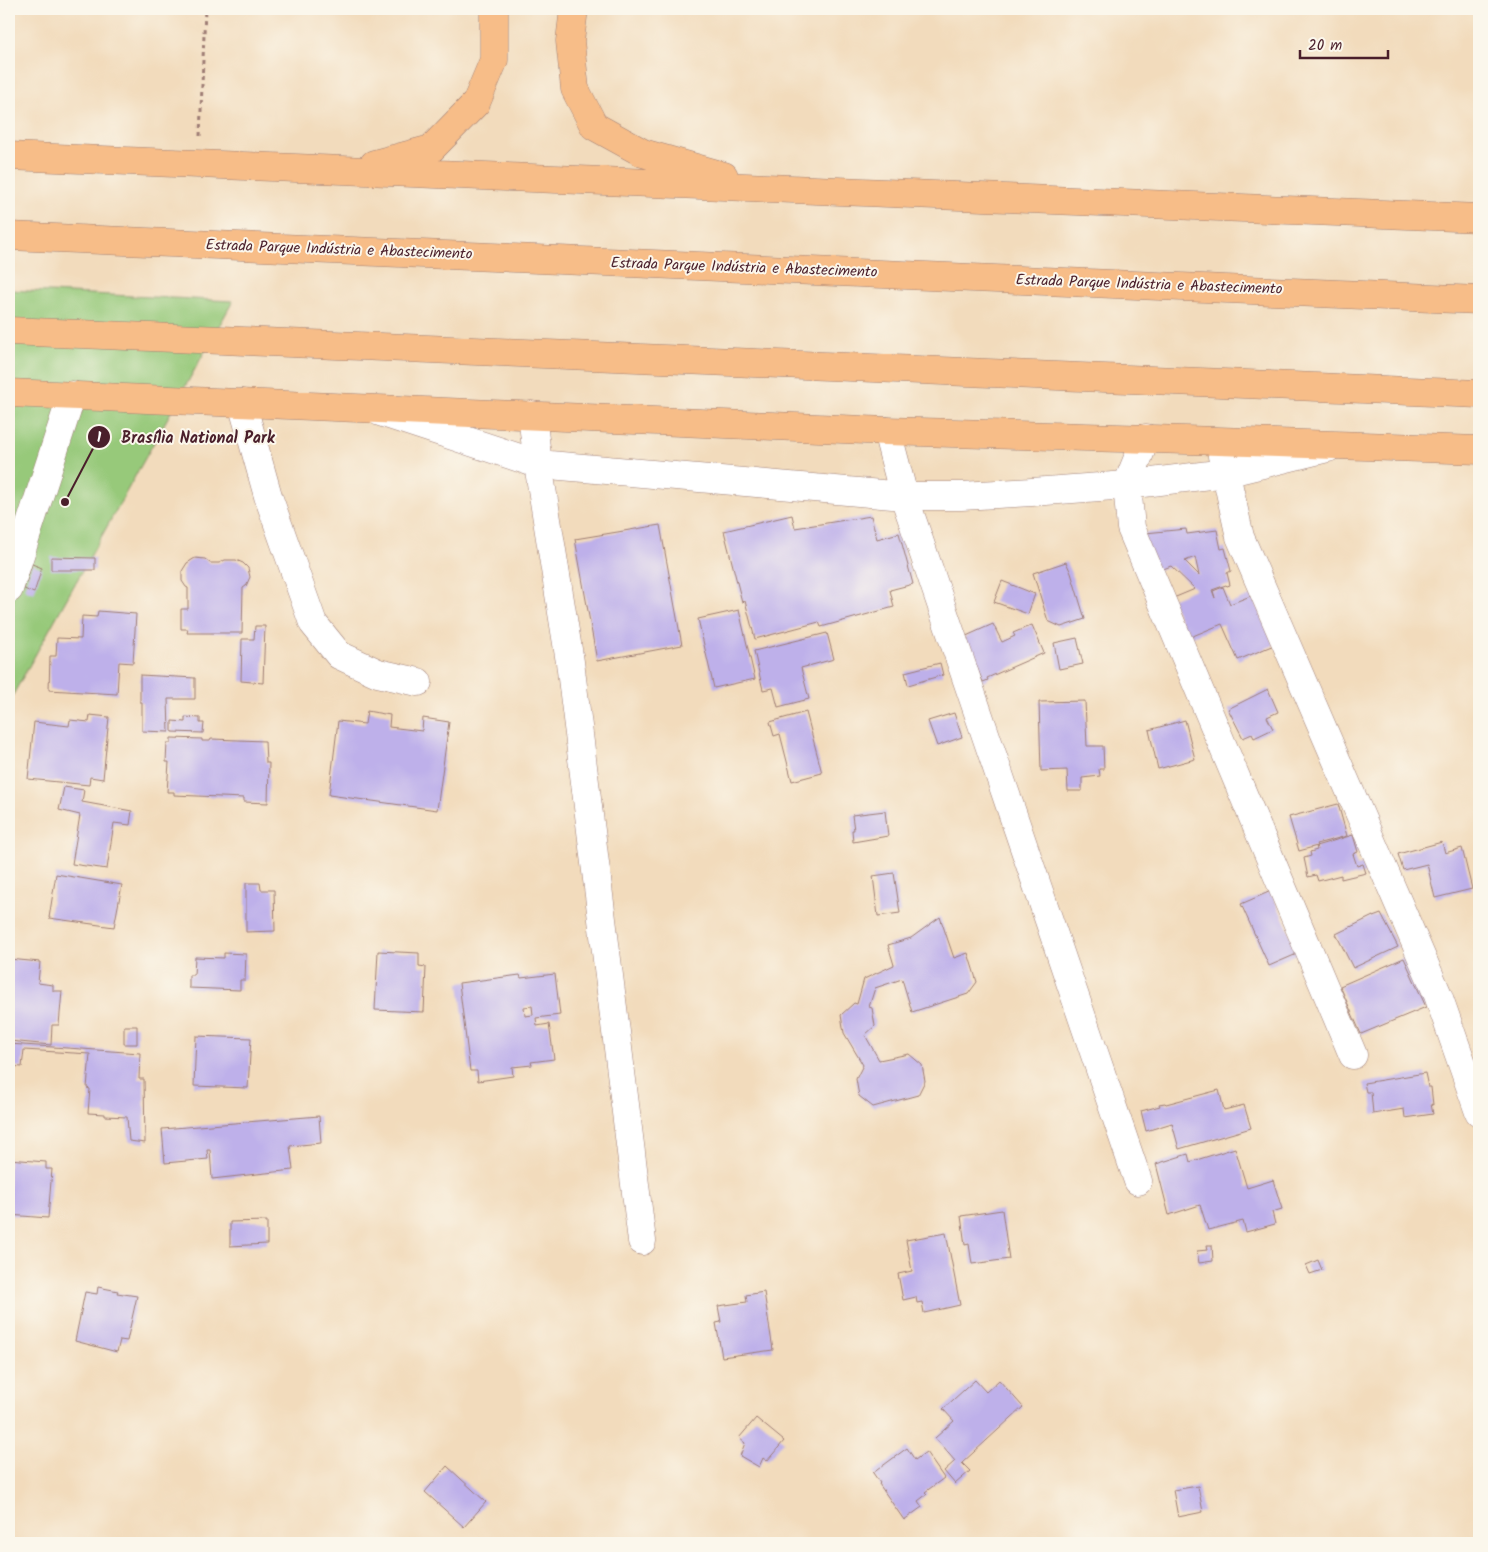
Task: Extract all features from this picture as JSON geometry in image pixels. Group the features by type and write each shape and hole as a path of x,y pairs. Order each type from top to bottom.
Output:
{"main road":[{"path":"350,171 432,149 476,103 494,60 494,9"},
{"path":"574,9 570,41 575,89 594,126 643,153 768,189"},
{"path":"9,156 1479,218"},
{"name":"Estrada Parque Indústria e Abastecimento","path":"9,236 1479,300"},
{"path":"9,331 1479,394"},
{"path":"9,393 887,431 1479,450"}],"street":[{"path":"9,589 72,395"},
{"path":"242,403 268,496 314,623 339,655 378,673 418,682"},
{"path":"366,408 538,464 904,496 979,495 1127,485 1226,473 1340,446"},
{"path":"532,416 570,662 642,1241"},
{"path":"887,431 904,496 1138,1181"},
{"path":"1146,438 1127,485 1131,528 1353,1055"},
{"path":"1219,441 1240,537 1438,995 1479,1112"}],"path":[{"path":"199,164 205,9"}],"green space":[{"path":"9,290 233,301 9,702"}],"building":[{"path":"792,515 795,528 871,516 877,539 899,533 913,584 890,590 894,607 821,627 819,622 755,639 745,601 742,602 724,531"},
{"path":"660,525 682,645 597,661 575,539"},
{"path":"1186,529 1187,534 1217,530 1221,549 1225,548 1231,571 1227,573 1230,585 1212,590 1215,598 1213,591 1223,587 1230,604 1253,595 1274,645 1238,660 1222,624 1188,638 1171,599 1195,589 1171,566 1151,574 1135,534","holes":["1195,557 1199,575 1185,561"]},
{"path":"51,557 95,558 95,570 51,570"},
{"path":"195,558 205,559 210,563 236,560 248,568 250,577 243,588 242,633 187,633 188,629 181,629 181,609 188,609 188,588 182,581 182,571 187,563"},
{"path":"1066,562 1085,619 1061,627 1048,621 1033,573"},
{"path":"32,564 42,568 34,593 24,589"},
{"path":"1002,581 1035,594 1028,614 994,602"},
{"path":"739,610 755,679 714,688 698,619"},
{"path":"98,611 136,614 133,663 119,662 117,694 49,690 50,656 56,656 57,638 81,639 82,616 97,617"},
{"path":"993,624 1002,642 1015,636 1013,633 1032,625 1044,653 987,678 988,680 983,682 964,637"},
{"path":"255,626 265,626 263,683 241,681 242,639 254,639"},
{"path":"827,633 834,659 801,668 809,699 778,707 773,688 763,690 754,651"},
{"path":"1077,638 1083,664 1059,669 1054,643"},
{"path":"940,663 943,675 908,685 905,672"},
{"path":"140,675 195,678 195,699 168,699 169,732 142,731"},
{"path":"1268,689 1278,712 1267,717 1273,729 1254,738 1252,734 1243,738 1228,709"},
{"path":"1085,701 1087,746 1103,746 1104,769 1099,769 1100,776 1082,778 1082,791 1068,791 1067,770 1041,771 1039,702"},
{"path":"367,711 390,715 389,727 422,731 423,718 449,722 437,810 329,795 338,721 365,724"},
{"path":"806,712 822,773 792,781 780,734 774,736 770,722"},
{"path":"954,713 962,737 937,746 928,721"},
{"path":"90,715 109,717 103,779 90,777 89,785 28,779 34,722 69,726 70,720 89,722"},
{"path":"185,717 200,718 200,723 204,723 203,733 172,732 172,721 185,722"},
{"path":"1185,720 1195,759 1158,769 1149,730"},
{"path":"171,738 202,739 202,741 210,741 211,739 265,741 266,763 269,763 268,803 244,802 244,798 174,795 174,792 167,792 169,762 166,762 167,743 171,743"},
{"path":"64,787 84,790 82,802 132,811 130,825 114,823 107,869 72,864 80,815 59,810"},
{"path":"1338,804 1347,836 1316,844 1317,846 1299,851 1289,817"},
{"path":"885,811 888,836 853,842 852,815"},
{"path":"1353,835 1358,852 1353,854 1357,866 1363,864 1366,873 1341,879 1341,875 1318,881 1316,875 1308,877 1304,858 1311,856 1310,852 1317,850 1316,846"},
{"path":"1442,842 1445,853 1462,848 1472,889 1435,898 1427,864 1403,870 1398,854"},
{"path":"894,873 900,913 878,916 873,876"},
{"path":"56,874 122,885 114,927 49,918"},
{"path":"246,883 260,883 261,890 274,890 275,931 246,932"},
{"path":"1271,891 1299,953 1269,966 1241,904"},
{"path":"1381,914 1398,947 1353,968 1336,934"},
{"path":"940,917 954,958 968,953 977,982 968,994 912,1012 902,979 875,988 869,1007 872,1008 875,1026 865,1035 879,1060 909,1054 922,1065 925,1081 918,1095 873,1107 859,1096 856,1079 863,1065 844,1033 841,1015 854,1003 857,1004 864,979 894,965 888,945 911,938"},
{"path":"378,951 419,953 419,966 426,967 424,1012 375,1010"},
{"path":"224,953 246,954 245,980 240,980 240,990 189,988 189,975 194,975 195,957 224,958"},
{"path":"1404,958 1426,1007 1361,1034 1340,986"},
{"path":"9,959 40,962 38,983 53,985 53,991 62,991 59,1025 52,1025 51,1045 9,1041"},
{"path":"555,974 560,1015 536,1018 537,1026 549,1024 554,1059 531,1062 532,1065 512,1067 513,1076 478,1081 477,1071 470,1071 459,983 520,975 521,978","holes":["532,1006 533,1015 525,1016 524,1007"]},
{"path":"124,1026 137,1026 137,1044 124,1044"},
{"path":"196,1036 251,1038 248,1088 194,1086"},
{"path":"9,1044 140,1053 139,1079 144,1079 145,1143 129,1141 127,1117 88,1113 90,1089 87,1088 90,1054 24,1050 22,1067 9,1066"},
{"path":"1425,1073 1428,1087 1431,1087 1433,1114 1405,1118 1404,1109 1373,1114 1371,1092 1366,1092 1364,1083"},
{"path":"1219,1090 1224,1110 1244,1105 1251,1128 1179,1149 1172,1123 1146,1131 1141,1111 1160,1106 1159,1104 1166,1104"},
{"path":"319,1116 321,1143 290,1146 293,1170 212,1179 210,1150 207,1150 208,1159 165,1163 162,1129"},
{"path":"1235,1148 1247,1188 1273,1180 1282,1209 1272,1212 1275,1224 1246,1232 1243,1221 1208,1230 1200,1205 1169,1215 1156,1164 1188,1154 1190,1162"},
{"path":"9,1159 46,1162 46,1169 52,1169 48,1218 9,1215"},
{"path":"1002,1210 1009,1259 972,1264 969,1244 965,1245 961,1216"},
{"path":"267,1221 267,1244 230,1246 230,1222"},
{"path":"946,1233 960,1305 924,1313 922,1302 917,1303 916,1297 903,1300 898,1274 912,1271 906,1240"},
{"path":"1207,1245 1212,1245 1213,1261 1199,1263 1197,1251 1208,1250"},
{"path":"1318,1260 1322,1270 1310,1274 1306,1265"},
{"path":"98,1287 118,1291 117,1293 137,1296 127,1341 120,1340 117,1352 75,1341 85,1292 97,1294"},
{"path":"764,1292 773,1350 722,1357 716,1323 721,1322 718,1306 747,1302 746,1295"},
{"path":"975,1380 986,1392 999,1380 1023,1407 962,1463 970,1471 955,1484 944,1471 955,1461 935,1438 954,1421 943,1409"},
{"path":"756,1418 784,1441 767,1461 763,1458 759,1467 740,1456 745,1443 739,1438"},
{"path":"907,1448 915,1460 926,1452 944,1478 925,1492 927,1494 918,1501 922,1507 904,1520 873,1473"},
{"path":"447,1466 486,1502 464,1527 425,1492"},
{"path":"1198,1486 1203,1512 1178,1517 1173,1490"},
{"path":"1130,1538 1131,1543 1105,1543 1105,1542"}],"place":[{"name":"Brasília National Park","path":"65,502"}]}
